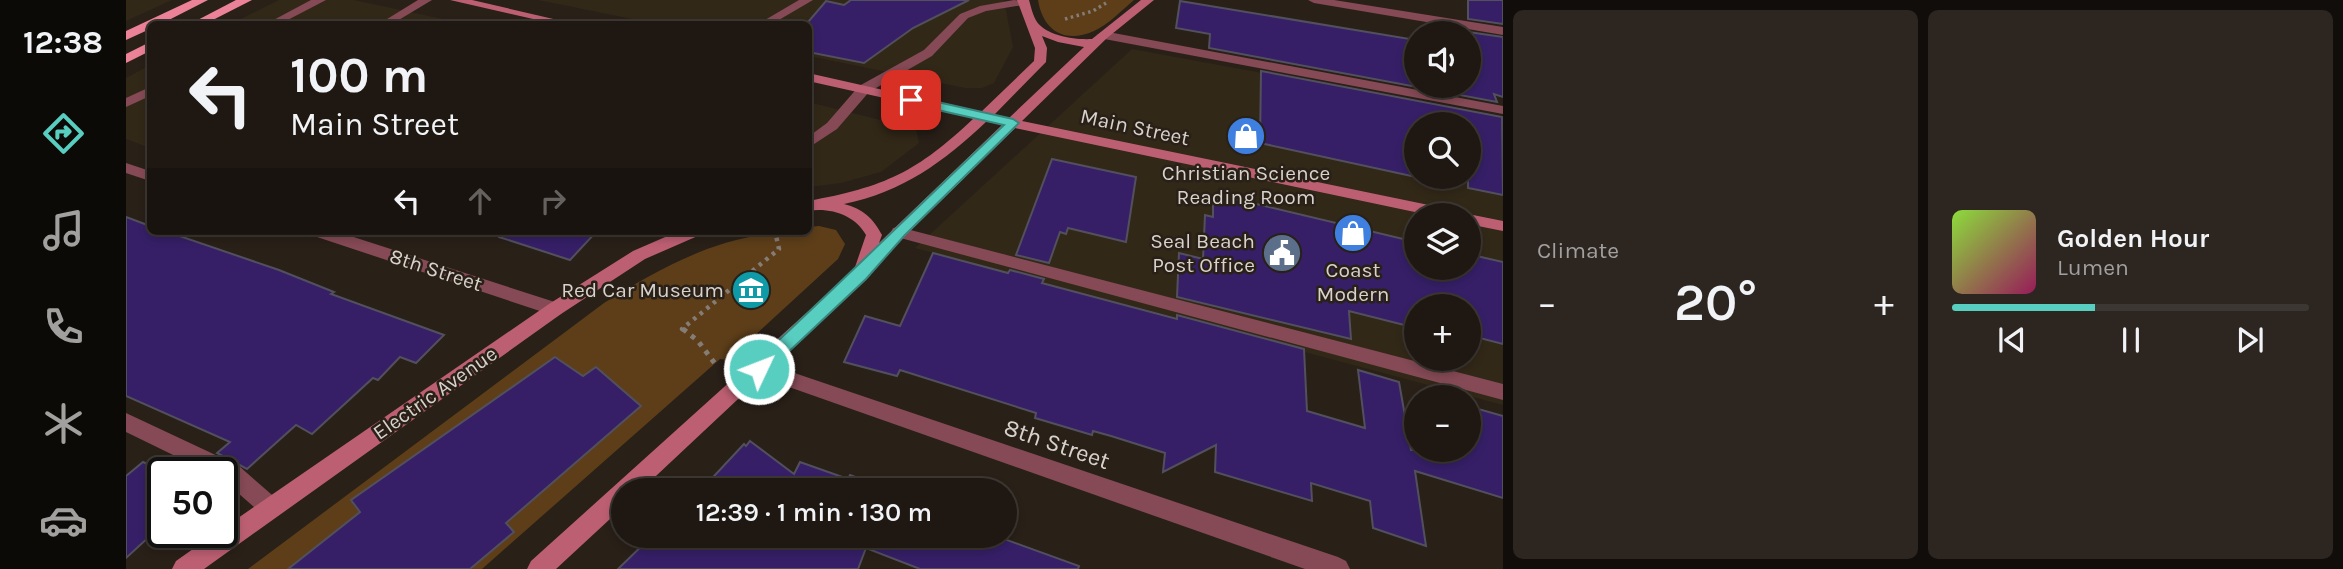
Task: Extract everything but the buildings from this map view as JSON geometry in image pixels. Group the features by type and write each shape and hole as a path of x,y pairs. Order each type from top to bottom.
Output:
{"highway":[{"path":"158,21 202,0"},
{"path":"202,21 246,0"},
{"path":"126,36 147,26"},
{"path":"126,59 147,48"}],"main road":[{"path":"456,0 555,21"},
{"path":"638,478 860,275 899,232 1099,39 1148,0"},
{"path":"812,205 867,194 904,179 934,159 1040,62 1041,48 1023,1"},
{"path":"1032,25 1064,42 1099,39"},
{"name":"Main Street","path":"812,78 1404,205"},
{"path":"812,206 844,209 861,216 869,224 874,234 860,275"},
{"path":"1481,222 1503,226"},
{"name":"Electric Avenue","path":"184,569 555,309 639,255 685,235"},
{"path":"539,569 611,503"}],"street":[{"path":"278,21 320,0"},
{"path":"390,21 426,0"},
{"path":"769,21 807,0"},
{"path":"1314,0 1503,31"},
{"path":"812,141 832,126 864,89 928,52 964,16 984,8 1023,1"},
{"path":"1099,39 1503,110"},
{"path":"126,92 146,93"},
{"path":"126,103 146,93"},
{"path":"126,168 147,175"},
{"path":"899,232 1503,392"},
{"name":"8th Street","path":"329,235 555,309"},
{"name":"8th Street","path":"759,369 1338,569"},
{"path":"126,422 230,473 271,508"}],"path":[{"path":"1055,20 1093,11 1110,0"},
{"path":"716,365 698,341 682,329 779,249 776,235"}],"shaded area":[{"path":"126,0 172,0 126,21"},
{"path":"279,0 354,0 452,21 237,21"},
{"path":"538,0 1004,0 1013,47 994,83 982,88 965,88 812,57 812,21 642,21"},
{"path":"1038,0 1134,0 1099,28 1074,36 1057,32 1050,27"},
{"path":"1132,49 1476,112 1404,112 1404,189 1481,189 1481,113 1503,117 1503,405 1481,399 1481,385 1428,385 915,248"},
{"path":"147,67 147,147 126,139 126,78"},
{"path":"812,103 916,129 919,143 881,172 841,183 812,187"},
{"path":"812,227 836,230 845,244 838,259 728,360 720,359 482,569 248,569 604,303 628,288 676,262 726,243 759,235 812,235"}],"place":[{"name":"Christian Science Reading Room","path":"1246,136"},
{"name":"Coast Modern","path":"1353,233"},
{"name":"Seal Beach Post Office","path":"1282,253"},
{"name":"Red Car Museum","path":"751,290"}],"route":[{"path":"759,369 860,275 899,232 1013,123 911,100"}]}
